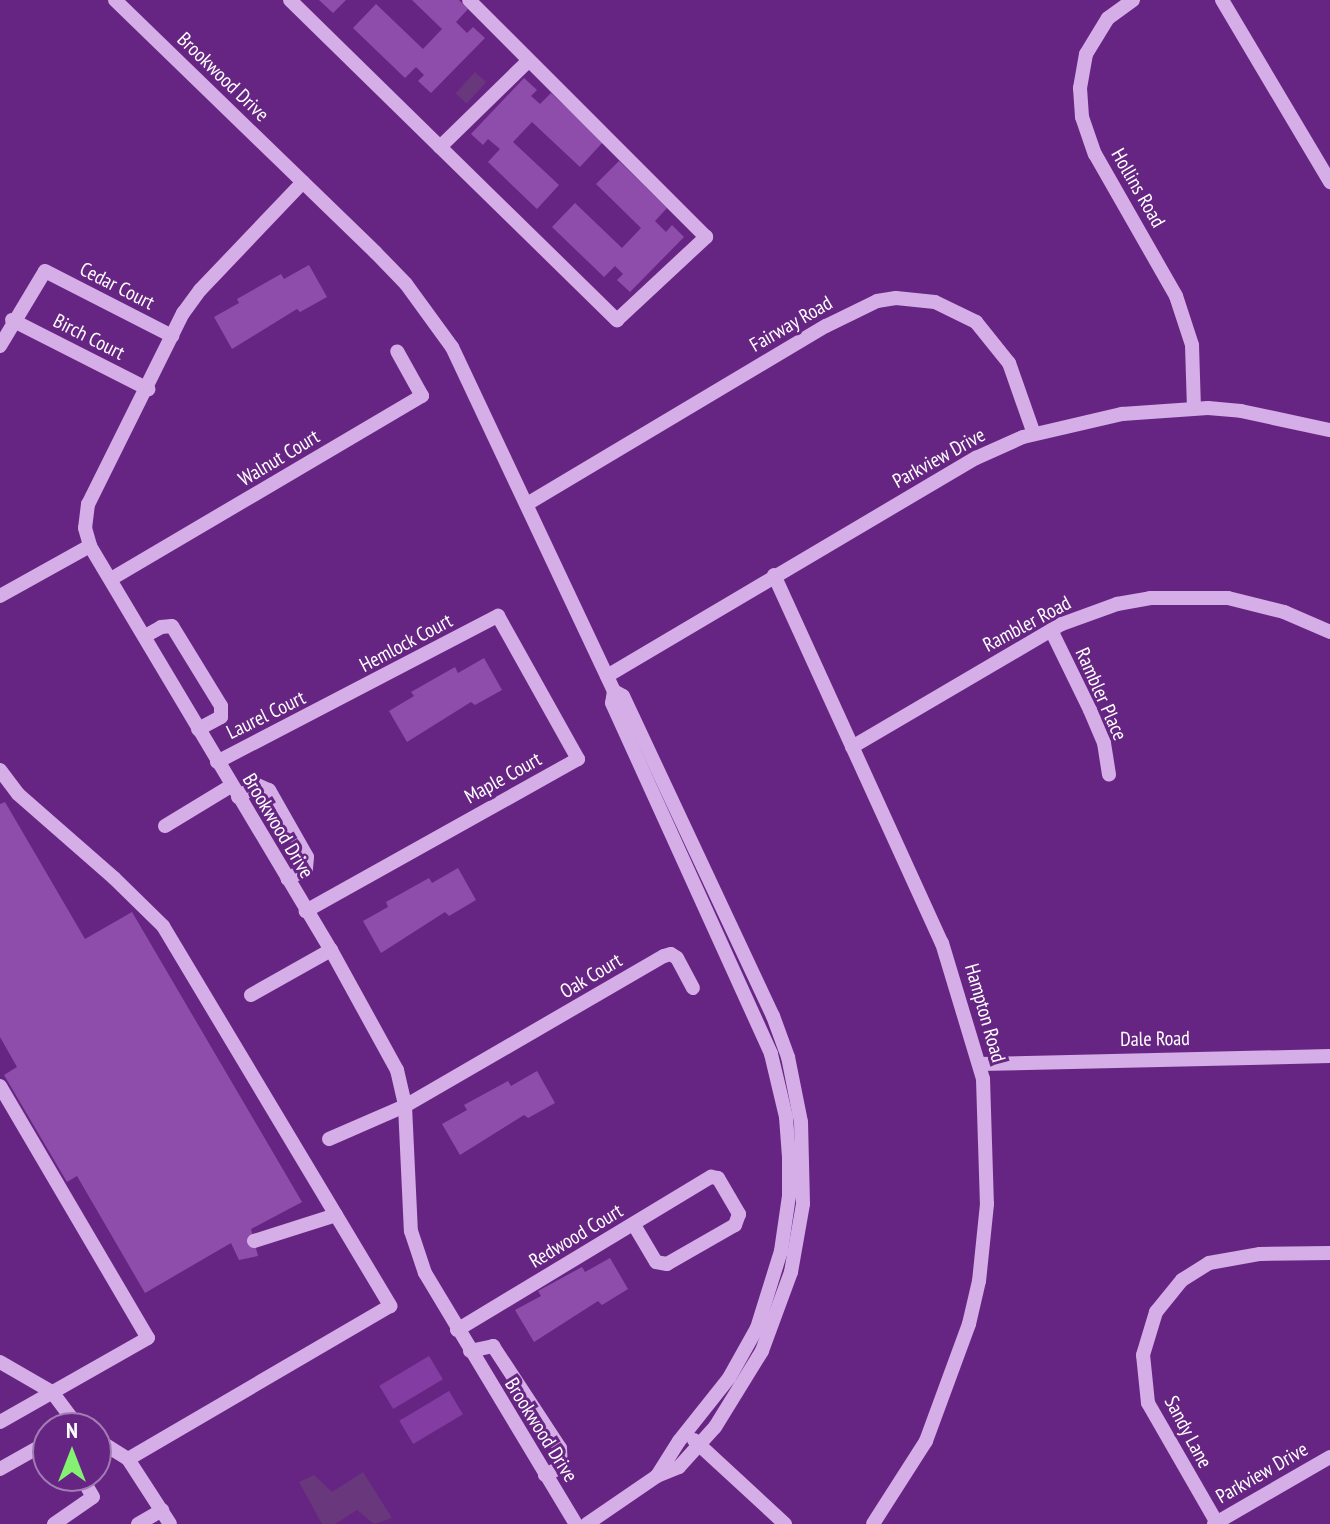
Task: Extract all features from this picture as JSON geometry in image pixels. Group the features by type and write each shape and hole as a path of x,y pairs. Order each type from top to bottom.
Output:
{"street":[{"name":"Brookwood Drive","path":"115,0 386,263 432,316 474,390 614,691 612,703 771,1054 786,1117 789,1196 781,1251 770,1292 736,1367 657,1476"},
{"path":"290,0 617,320 706,237 469,0"},
{"name":"Hollins Road","path":"1133,0 1108,18 1086,54 1080,88 1082,117 1095,154 1176,296 1192,345 1194,408"},
{"path":"1222,0 1330,182"},
{"path":"440,147 529,60"},
{"name":"Brookwood Drive","path":"303,182 200,290 172,336 88,504 85,528 90,546 331,950 397,1070 405,1106 411,1231 425,1273 576,1524"},
{"name":"Cedar Court","path":"12,320 45,271 172,336"},
{"name":"Fairway Road","path":"527,504 826,326 877,301 896,298 935,302 976,322 1009,363 1034,434"},
{"path":"0,346 12,320"},
{"name":"Birch Court","path":"12,320 148,389"},
{"name":"Walnut Court","path":"111,579 422,396 397,351"},
{"name":"Parkview Drive","path":"607,676 976,458 1034,434 1122,414 1194,408 1241,411 1330,430"},
{"path":"0,596 90,546"},
{"name":"Hampton Road","path":"774,575 942,943 980,1064 986,1121 987,1204 979,1281 969,1324 926,1441 873,1524"},
{"name":"Rambler Road","path":"852,747 1051,630 1117,604 1150,598 1200,596 1257,604 1330,632"},
{"name":"Hemlock Court","path":"333,705 498,616"},
{"name":"Maple Court","path":"306,911 578,759 498,616"},
{"path":"145,636 161,627 172,626 221,706 221,717 198,729"},
{"name":"Rambler Place","path":"1051,630 1104,743 1109,775"},
{"name":"Brookwood Drive","path":"587,1524 657,1476 679,1467 700,1445 747,1379 780,1310 794,1260 803,1204 801,1122 788,1057 773,1016 623,696 614,691"},
{"name":"Laurel Court","path":"217,762 333,705"},
{"path":"0,770 18,794 114,878 163,926 390,1306 128,1459"},
{"path":"165,826 234,791 257,785 269,790 307,857 306,869 287,879"},
{"path":"251,995 331,950"},
{"name":"Oak Court","path":"405,1106 664,956 677,958 693,988"},
{"name":"Dale Road","path":"980,1064 1330,1056"},
{"path":"0,1086 148,1338 0,1422"},
{"path":"329,1139 405,1106"},
{"name":"Redwood Court","path":"457,1330 715,1176 739,1214 735,1225 667,1264 656,1262 634,1225"},
{"path":"254,1241 336,1215"},
{"name":"Sandy Lane","path":"1216,1523 1148,1403 1143,1355 1156,1312 1182,1280 1209,1263 1260,1254 1330,1253"},
{"path":"470,1351 493,1346 560,1448 561,1467 545,1475"},
{"path":"0,1362 52,1392 65,1412"},
{"path":"686,1433 785,1524"},
{"path":"112,1449 128,1459 170,1524"},
{"path":"0,1469 32,1451"},
{"name":"Parkview Drive","path":"1216,1523 1330,1457"},
{"path":"54,1524 93,1497 90,1492"},
{"path":"138,1524 162,1510"}],"shaded area":[{"path":"475,72 486,82 467,104 456,94"},
{"path":"429,1356 443,1379 393,1409 379,1386"},
{"path":"449,1391 463,1414 413,1444 399,1421"},
{"path":"363,1472 392,1518 374,1524 357,1510 335,1524 322,1524 299,1482 314,1475 332,1492"}],"building":[{"path":"319,0 346,0 333,13"},
{"path":"412,0 459,0 468,9 456,22 467,33 473,27 485,38 431,93 418,81 424,75 416,67 405,78 353,28 376,4 423,49 442,29"},
{"path":"524,78 537,90 531,96 540,104 551,93 603,142 580,167 532,122 513,142 559,185 537,209 488,162 500,149 488,139 483,145 471,134"},
{"path":"619,161 667,208 655,221 666,232 672,225 684,237 630,292 617,280 623,274 615,266 604,277 552,227 575,203 622,248 641,228 596,184"},
{"path":"309,265 327,297 300,312 297,309 232,349 214,317 239,303 237,299 281,274 284,279"},
{"path":"484,658 502,690 475,705 471,702 407,742 389,711 414,696 411,692 455,667 458,673"},
{"path":"5,802 85,939 132,912 302,1202 251,1229 258,1256 239,1260 231,1243 145,1293 77,1176 67,1182 4,1075 17,1067 0,1037 0,804"},
{"path":"458,868 476,900 449,916 445,912 381,953 363,921 388,907 386,902 429,878 432,883"},
{"path":"537,1071 555,1103 528,1118 524,1115 460,1155 442,1124 467,1110 464,1105 508,1081 511,1086"},
{"path":"610,1258 628,1289 602,1305 598,1301 534,1342 515,1310 541,1296 538,1291 582,1267 585,1272"}]}
